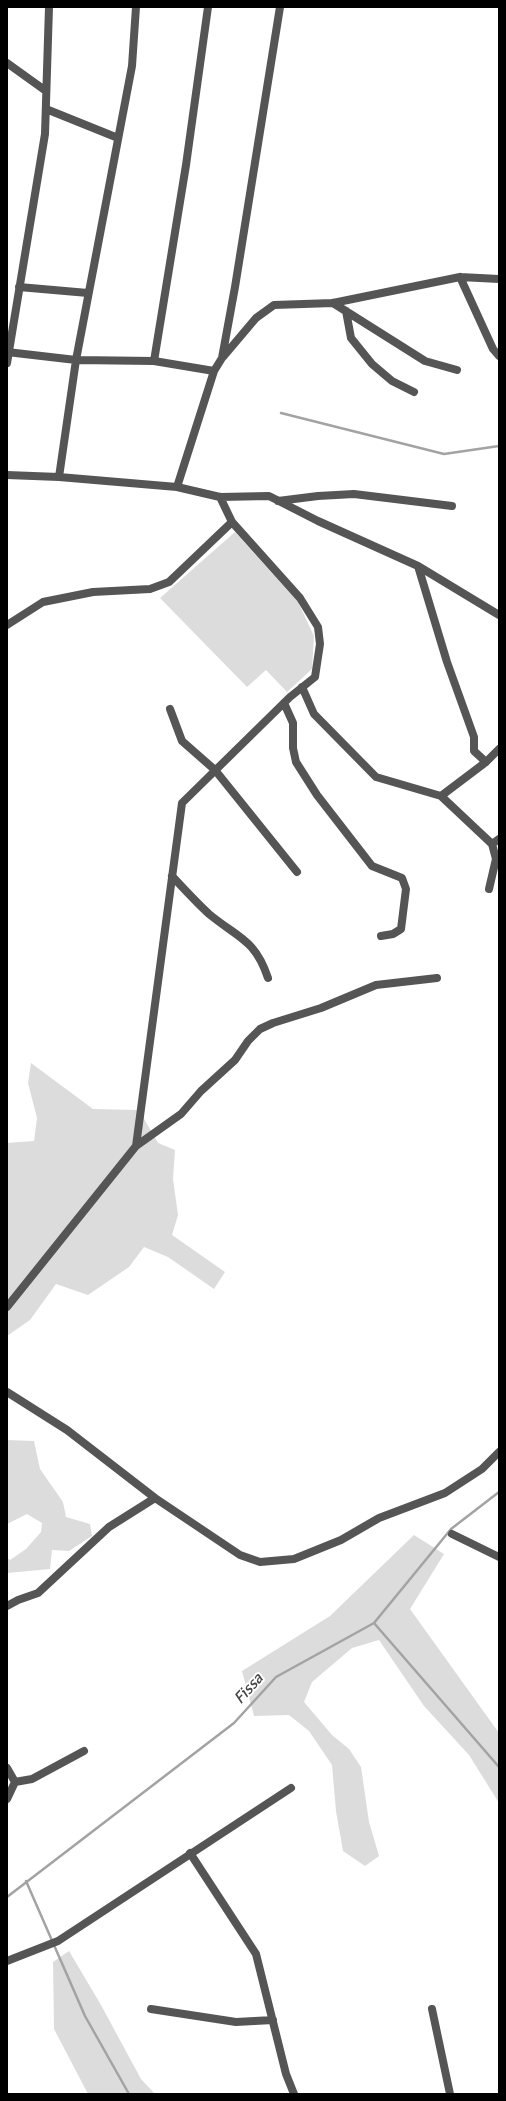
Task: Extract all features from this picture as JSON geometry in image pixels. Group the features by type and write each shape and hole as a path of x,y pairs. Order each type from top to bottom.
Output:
{"street":[{"path":"7,363 45,134 49,7"},
{"path":"59,477 76,360 132,66 136,7"},
{"path":"154,361 186,165 208,7"},
{"path":"222,358 235,287 280,7"},
{"path":"7,63 46,91"},
{"path":"46,108 118,138"},
{"path":"177,487 214,371 222,358 256,318 274,305 333,303 460,277 499,279"},
{"path":"460,277 493,349 499,356"},
{"path":"19,287 88,293"},
{"path":"333,303 425,361 457,370"},
{"path":"346,311 351,338 372,364 392,381 414,392"},
{"path":"8,352 76,360 154,361 214,371"},
{"path":"7,475 59,477 177,487 220,498 269,496 318,522 418,566 499,615"},
{"path":"278,501 318,496 354,494 452,506"},
{"path":"136,1146 182,803 284,703 315,677 320,644 318,627 300,598 232,522 220,498"},
{"path":"7,625 43,602 93,592 150,589 169,582 232,522"},
{"path":"418,566 448,662 474,737 474,751 486,762"},
{"path":"302,687 314,714 376,777 441,796 497,843 496,859 490,889"},
{"path":"284,703 293,723 293,748 296,762 317,794 372,866 402,878 406,890 401,929 393,934 381,936"},
{"path":"170,709 182,741 215,770 298,872"},
{"path":"441,796 486,762 499,749"},
{"path":"172,876 210,915 252,947 262,960 268,978"},
{"path":"7,1307 136,1146 181,1114 201,1091 235,1060 248,1041 260,1029 273,1023 321,1008 376,985 437,978"},
{"path":"7,1392 67,1430 155,1498 240,1555 260,1562 294,1559 341,1540 379,1518 445,1493 482,1469 499,1452"},
{"path":"7,1606 18,1600 38,1593 109,1527 155,1498"},
{"path":"452,1534 499,1558"},
{"path":"15,1782 32,1779 84,1751"},
{"path":"7,1768 15,1782"},
{"path":"7,1799 15,1782"},
{"path":"7,1961 58,1941 291,1788"},
{"path":"190,1853 256,1954 286,2074 294,2094"},
{"path":"151,2009 236,2022 273,2020"},
{"path":"432,2009 450,2094"}],"shaded area":[{"path":"235,532 298,602 314,636 312,669 287,692 266,670 247,687 160,598"},
{"path":"31,1063 93,1109 139,1110 158,1143 175,1150 173,1179 178,1215 172,1235 225,1272 214,1289 168,1257 144,1247 129,1267 88,1295 56,1284 30,1320 7,1336 7,1143 34,1141 37,1118 28,1083"},
{"path":"7,1440 34,1441 40,1469 63,1502 66,1517 90,1524 92,1536 69,1551 52,1550 50,1569 7,1573 7,1558 10,1560 26,1549 41,1532 42,1523 27,1514 7,1524"},
{"path":"414,1535 444,1554 410,1609 499,1733 499,1803 469,1755 424,1706 379,1640 352,1648 312,1682 304,1702 332,1735 349,1749 361,1767 369,1822 379,1856 365,1866 343,1851 336,1811 332,1765 309,1731 289,1715 254,1716 242,1671 330,1616"},
{"path":"69,1951 101,2005 141,2079 155,2094 88,2094 54,2029 53,1962"}],"waterway":[{"path":"281,413 444,454 499,446"},
{"name":"Fissa","path":"7,1897 234,1723 276,1677 374,1623 451,1529 499,1492"},
{"path":"374,1623 499,1767"},
{"path":"26,1881 85,2016 129,2094"}]}
